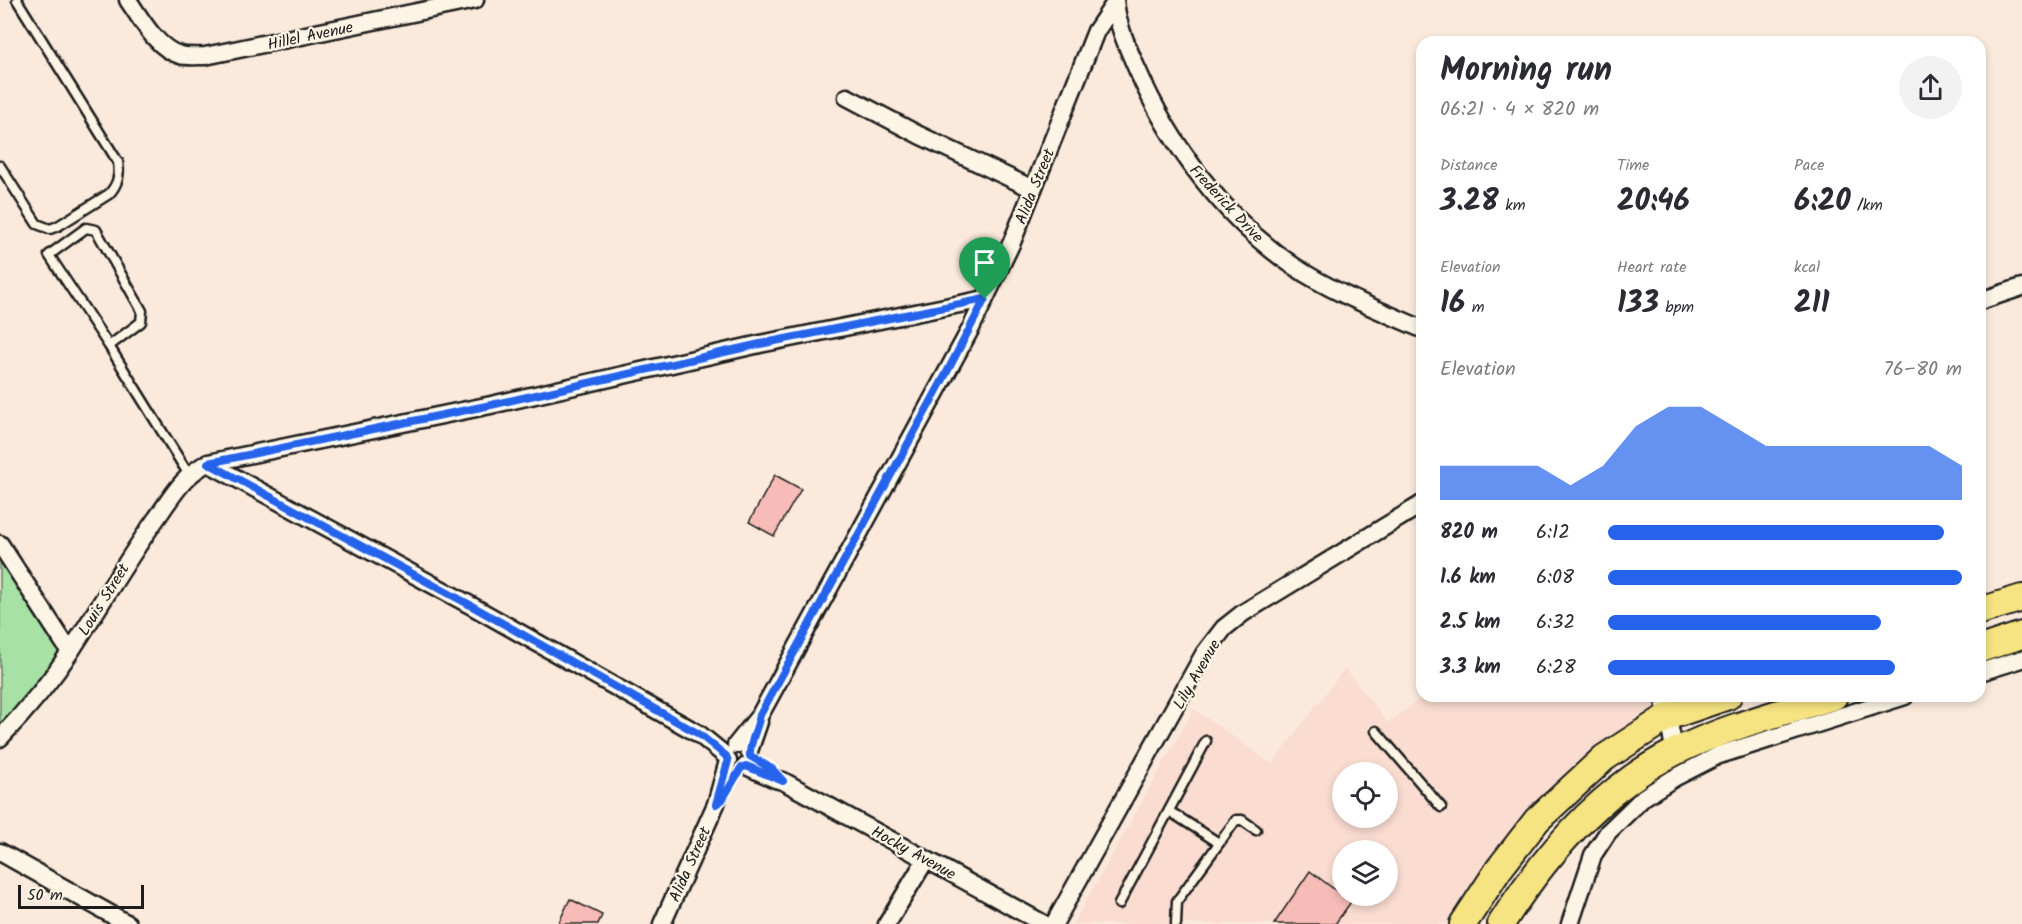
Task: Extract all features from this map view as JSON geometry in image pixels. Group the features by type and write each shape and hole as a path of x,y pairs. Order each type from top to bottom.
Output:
{"main road":[{"path":"1986,609 2022,598"},
{"path":"1986,647 2022,635"},
{"path":"1463,924 1499,869 1537,820 1665,706 1690,702"},
{"path":"1501,924 1522,890 1572,831 1607,798 1642,772 1675,752 1723,732 1816,702"}],"street":[{"name":"Hillel Avenue","path":"128,0 150,32 170,51 179,55 204,56 475,0"},
{"name":"Alida Street","path":"662,924 716,804 722,800 738,756 755,736 760,715 985,299 1012,242 1096,31 1115,1"},
{"name":"Frederick Drive","path":"1115,1 1123,39 1149,96 1200,178 1261,241 1295,267 1330,287 1416,325"},
{"path":"847,97 949,150 1033,189"},
{"path":"1986,299 2022,288"},
{"path":"208,463 491,405 760,344 985,299"},
{"name":"Louis Street","path":"0,738 40,693 70,652 139,544 189,475 198,467 208,463"},
{"name":"Hocky Avenue","path":"208,463 472,606 738,756 1044,924"},
{"name":"Lily Avenue","path":"1054,924 1204,654 1224,628 1243,613 1416,508"},
{"path":"0,543 70,652"},
{"path":"1986,670 2022,659"},
{"path":"1570,924 1593,855 1608,832 1644,797 1674,778 1719,755 1886,702"},
{"path":"1665,706 1675,752"},
{"path":"0,852 128,924"},
{"path":"887,924 926,859"}],"lane":[{"path":"0,166 37,224 50,229 109,194 115,188 119,171 118,162 17,0"},
{"path":"109,346 141,322 142,311 96,230 86,228 49,255 189,475"},
{"path":"1376,731 1442,807"},
{"path":"1119,904 1206,741"},
{"path":"1168,811 1219,843"},
{"path":"1176,924 1177,901 1239,819 1256,830"}],"shaded area":[{"path":"1345,668 1388,723 1416,702 1694,702 1582,763 1539,800 1478,874 1450,924 1073,924 1194,709 1272,764"}],"green space":[{"path":"0,543 70,652 0,732"}],"building":[{"path":"775,475 801,489 774,536 749,522"},
{"path":"1310,871 1332,888 1332,906 1348,906 1335,924 1274,924"},
{"path":"570,899 602,915 598,924 558,924"}],"route":[{"path":"985,299 760,715 749,751 750,756 772,769 783,781 746,766 741,768 722,800 716,804 728,761 726,756 699,734 472,606 208,463 491,405 760,344 950,308 985,299"}]}
